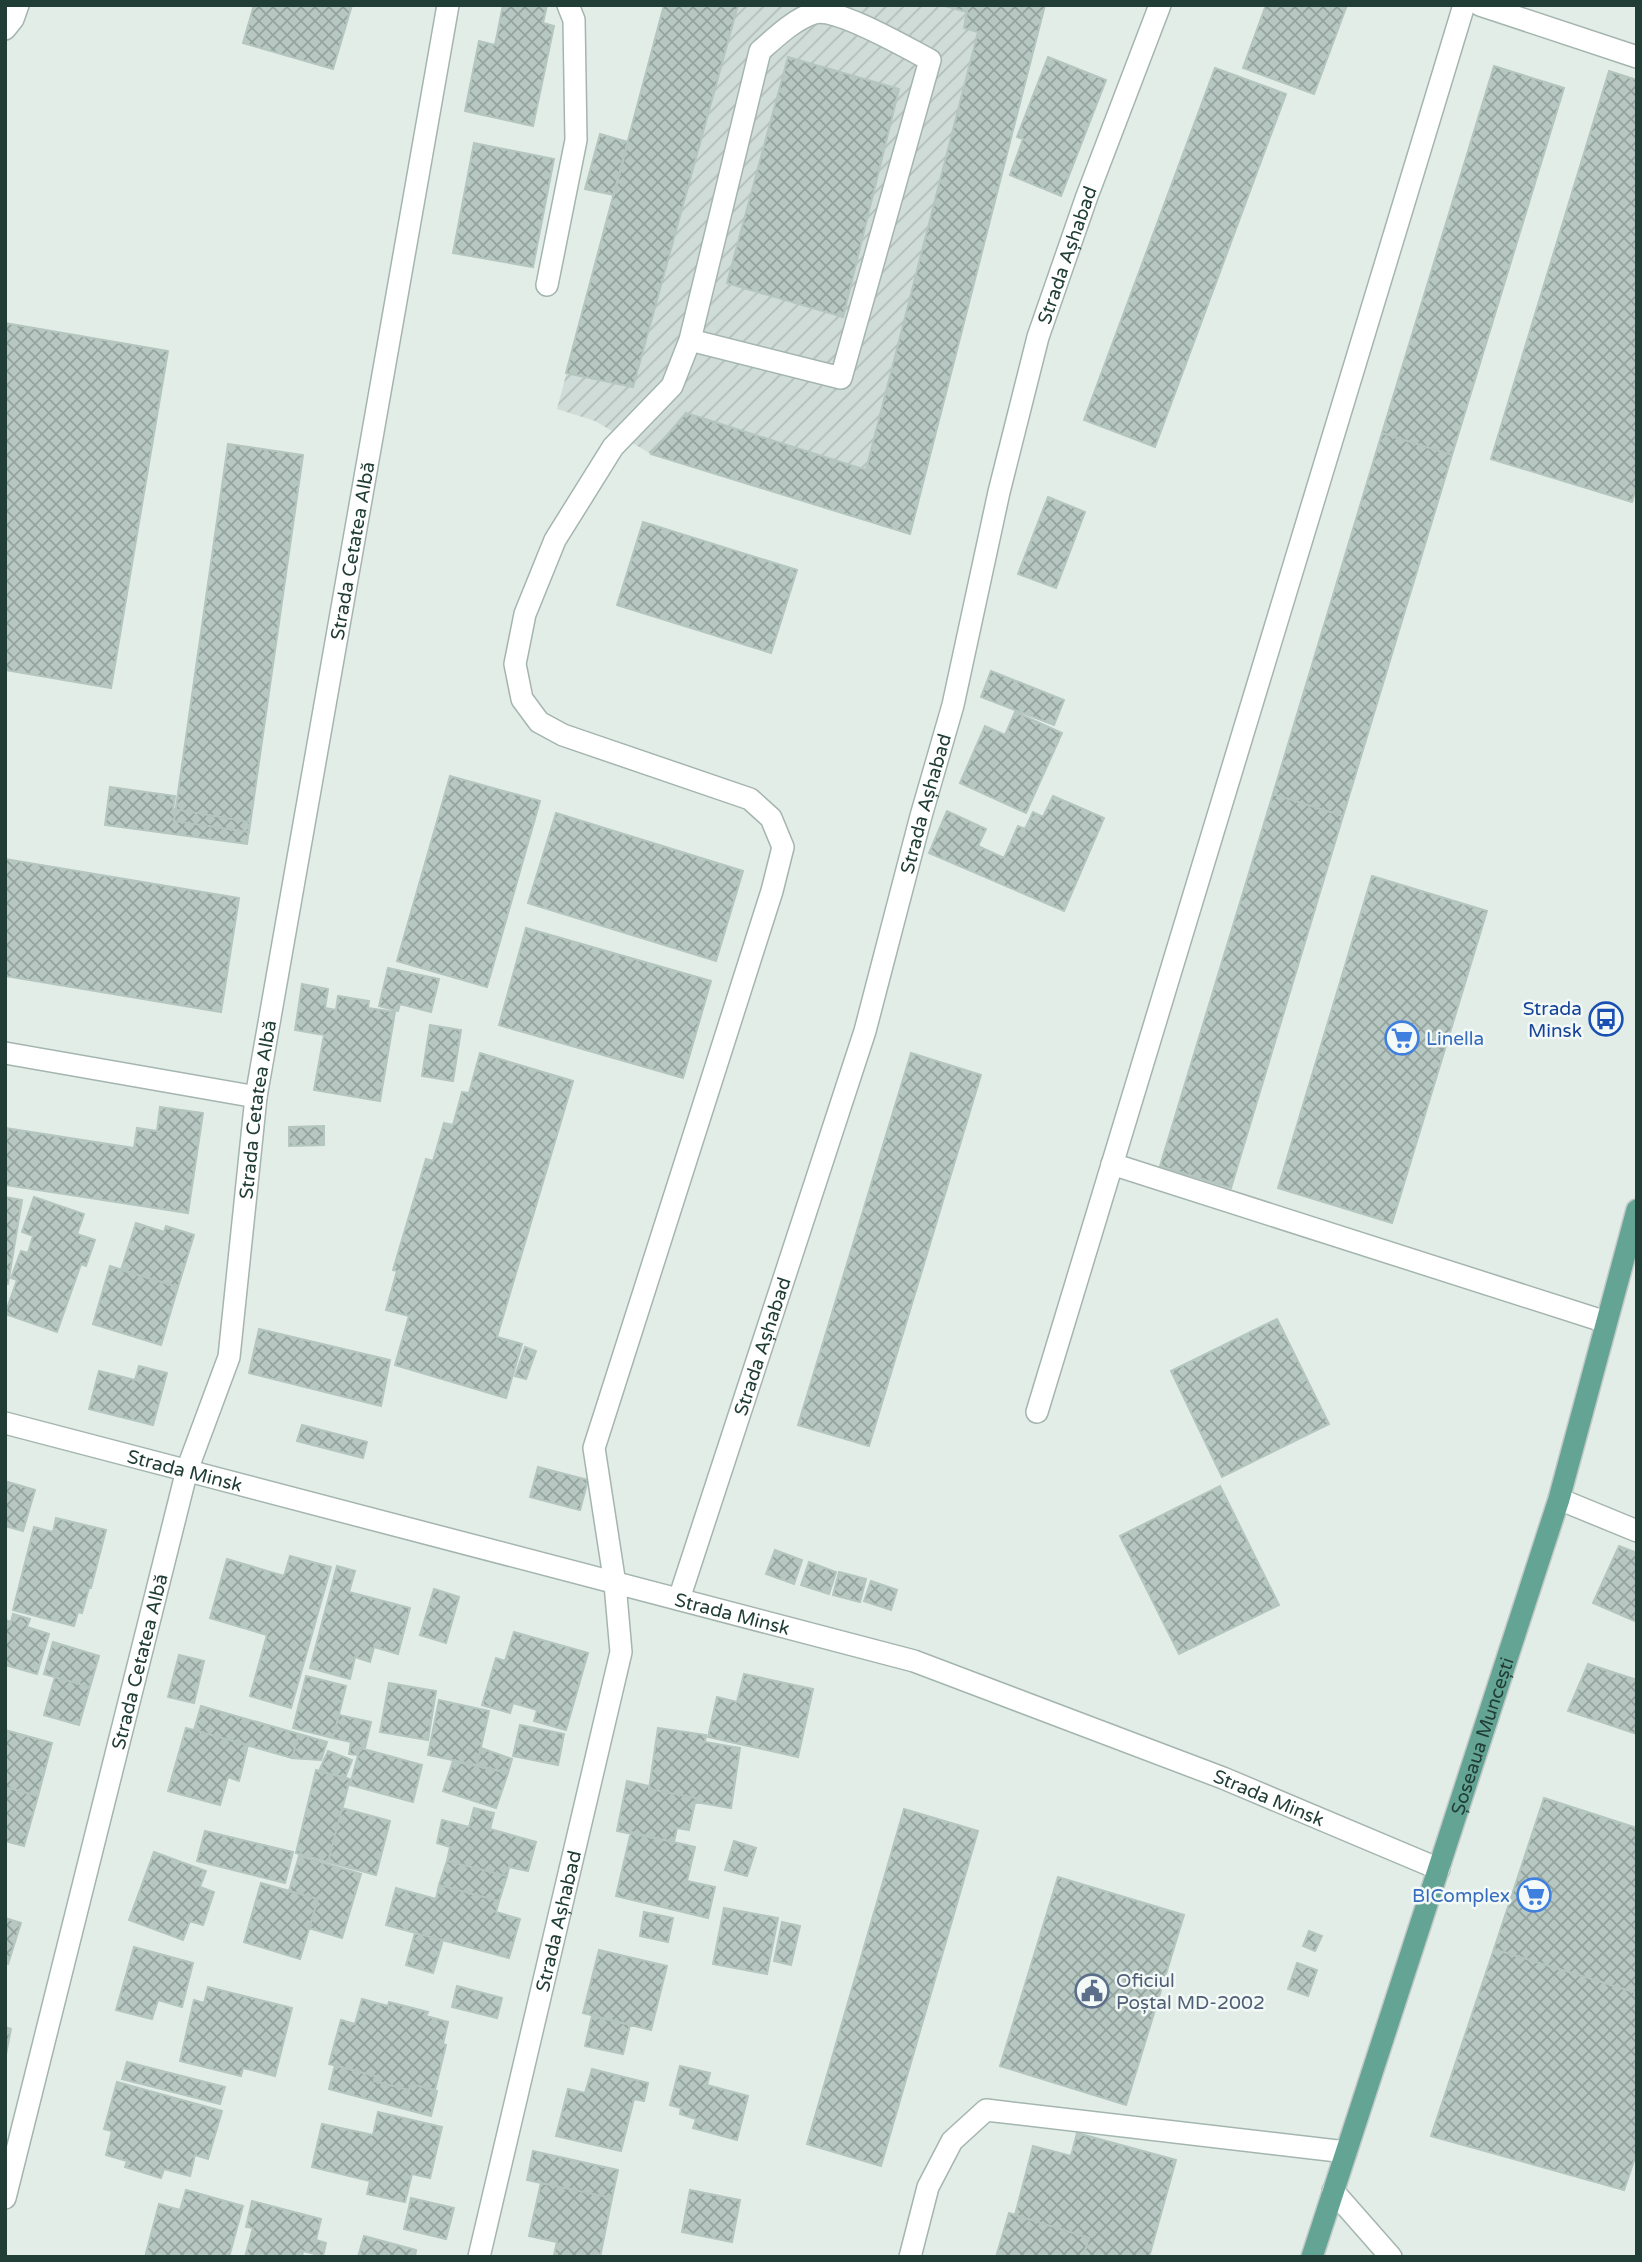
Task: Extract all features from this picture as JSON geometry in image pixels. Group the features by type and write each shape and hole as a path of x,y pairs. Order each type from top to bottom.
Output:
{"main road":[{"name":"Șoseaua Muncești","path":"1312,2257 1559,1499 1637,1210"}],"street":[{"path":"5,29 13,19 18,5"},
{"name":"Strada Cetatea Albă","path":"5,2198 187,1470 229,1357 256,1097 448,5"},
{"path":"547,285 576,140 574,20 568,5"},
{"name":"Strada Așhabad","path":"679,1599 865,1031 953,705 999,492 1038,337 1087,196 1160,5"},
{"path":"1037,1412 1464,5"},
{"path":"1480,5 1637,57"},
{"name":"Strada Așhabad","path":"479,2257 621,1652 615,1584 594,1448 772,891 783,847 771,818 750,799 563,734 538,722 522,699 515,664 525,614 555,540 613,447 672,386 690,340 760,51 786,27 816,12 854,12 930,60 841,378 690,340"},
{"path":"5,1053 256,1097"},
{"path":"1112,1164 1606,1322"},
{"name":"Strada Minsk","path":"5,1423 914,1661 1223,1778 1439,1869"},
{"path":"1559,1499 1637,1531"},
{"path":"910,2257 928,2187 952,2141 986,2110 1346,2152"},
{"path":"1333,2191 1391,2257"}],"shaded area":[{"path":"664,5 1045,5 910,534 651,454 595,421 557,409"}],"building":[{"path":"254,5 352,5 333,69 243,43"},
{"path":"503,5 547,5 543,23 554,26 533,126 465,111 479,41 495,45"},
{"path":"664,5 738,5 633,387 566,373"},
{"path":"941,5 1045,5 910,534 651,454 686,413 866,470 978,32 964,28 967,12"},
{"path":"1266,5 1347,5 1314,94 1243,68"},
{"path":"788,57 899,89 843,317 727,283"},
{"path":"1048,57 1106,80 1061,196 1010,175 1023,139 1017,137"},
{"path":"1494,66 1564,88 1452,455 1382,433"},
{"path":"1215,68 1286,94 1155,447 1084,420"},
{"path":"1609,71 1637,80 1637,485 1632,502 1491,459"},
{"path":"600,134 628,142 614,195 585,189"},
{"path":"474,143 554,159 533,267 453,253"},
{"path":"5,323 168,351 111,688 5,670"},
{"path":"1382,433 1452,455 1343,816 1273,794"},
{"path":"228,444 303,455 249,832 174,821"},
{"path":"1048,497 1085,512 1056,588 1018,574"},
{"path":"643,522 797,570 771,653 617,605"},
{"path":"991,671 1064,700 1054,725 981,697"},
{"path":"1015,712 1062,733 1026,813 960,783 985,726 1005,735"},
{"path":"450,776 540,801 487,987 397,961"},
{"path":"110,787 175,796 173,809 250,822 247,844 105,825"},
{"path":"1273,794 1343,816 1231,1188 1160,1166"},
{"path":"1053,796 1104,818 1064,911 929,853 947,811 986,829 978,846 1004,858 1018,826 1025,829 1033,812 1043,817"},
{"path":"556,813 743,871 716,961 528,903"},
{"path":"5,859 239,898 221,1012 5,976"},
{"path":"1372,876 1487,911 1392,1223 1278,1188"},
{"path":"526,928 711,981 683,1078 499,1025"},
{"path":"388,968 439,979 431,1012 400,1004 398,1011 379,1006"},
{"path":"302,984 328,989 325,1008 336,1010 338,996 369,1001 368,1008 395,1012 380,1101 314,1090 324,1035 295,1030"},
{"path":"430,1025 461,1030 453,1081 422,1076"},
{"path":"480,1053 573,1081 497,1337 522,1344 506,1398 395,1365 409,1316 386,1310 397,1271 393,1270 426,1159 433,1161 444,1123 453,1125 462,1092 469,1093"},
{"path":"911,1053 981,1075 869,1446 798,1425"},
{"path":"160,1107 203,1113 188,1213 5,1185 5,1128 134,1148 137,1128 157,1131"},
{"path":"324,1126 324,1145 289,1146 289,1127"},
{"path":"5,1197 22,1200 8,1284 5,1284"},
{"path":"34,1197 84,1214 77,1234 95,1240 86,1266 81,1264 57,1332 5,1314 17,1280 11,1278 21,1251 28,1253 33,1236 22,1232"},
{"path":"136,1223 164,1232 166,1226 194,1235 178,1287 121,1270"},
{"path":"110,1266 178,1287 161,1345 93,1324"},
{"path":"1277,1319 1329,1424 1222,1477 1171,1371"},
{"path":"259,1329 390,1360 381,1406 249,1373"},
{"path":"525,1347 536,1351 526,1379 515,1376"},
{"path":"139,1366 167,1373 153,1425 89,1409 99,1371 135,1380"},
{"path":"302,1425 367,1442 363,1458 297,1441"},
{"path":"538,1467 588,1480 580,1510 530,1497"},
{"path":"8,1482 35,1490 23,1531 5,1526 5,1491"},
{"path":"1220,1486 1279,1605 1179,1654 1120,1536"},
{"path":"56,1518 106,1530 91,1588 74,1626 13,1610 34,1527 53,1532"},
{"path":"1619,1546 1637,1553 1637,1622 1593,1603"},
{"path":"775,1550 802,1560 794,1584 766,1574"},
{"path":"290,1556 331,1567 291,1708 250,1696 267,1635 210,1618 227,1559 284,1576"},
{"path":"809,1562 836,1572 829,1594 801,1585"},
{"path":"337,1566 355,1571 349,1592 410,1608 398,1654 374,1647 370,1662 355,1657 350,1679 310,1668"},
{"path":"839,1572 866,1579 860,1602 833,1595"},
{"path":"871,1581 897,1590 891,1610 864,1601"},
{"path":"434,1589 459,1597 446,1643 420,1635"},
{"path":"13,1614 30,1619 27,1627 49,1634 37,1674 5,1665 5,1620 11,1622"},
{"path":"514,1632 588,1653 566,1730 534,1721 537,1710 513,1703 510,1713 482,1705 496,1658 505,1661"},
{"path":"53,1642 99,1656 90,1687 44,1674"},
{"path":"179,1655 204,1661 194,1703 168,1697"},
{"path":"1588,1664 1637,1680 1637,1734 1568,1711"},
{"path":"744,1674 813,1689 798,1757 708,1737 717,1697 737,1702"},
{"path":"306,1676 346,1686 333,1738 293,1728"},
{"path":"55,1677 90,1687 79,1725 44,1715"},
{"path":"389,1683 436,1691 428,1740 380,1732"},
{"path":"439,1700 489,1711 477,1765 428,1755"},
{"path":"201,1706 299,1734 292,1758 194,1730"},
{"path":"339,1715 371,1722 365,1748 358,1747 356,1755 349,1754 351,1742 333,1738"},
{"path":"520,1725 564,1734 558,1765 513,1756"},
{"path":"186,1728 248,1745 239,1781 228,1777 220,1805 168,1791"},
{"path":"658,1728 706,1735 705,1742 740,1748 731,1808 695,1802 696,1798 649,1789"},
{"path":"5,1730 52,1743 38,1796 5,1787"},
{"path":"299,1734 327,1742 321,1760 292,1758"},
{"path":"360,1748 422,1765 413,1802 350,1785"},
{"path":"481,1748 512,1759 508,1773 477,1765"},
{"path":"328,1751 352,1760 345,1778 319,1771"},
{"path":"453,1761 508,1773 496,1808 443,1791"},
{"path":"316,1770 350,1779 328,1862 296,1853"},
{"path":"627,1781 649,1786 649,1789 696,1798 689,1830 677,1828 674,1842 617,1831"},
{"path":"5,1787 38,1796 24,1846 5,1841"},
{"path":"1544,1798 1637,1828 1637,1993 1494,1949"},
{"path":"342,1808 390,1821 376,1875 328,1862"},
{"path":"474,1808 494,1813 490,1829 536,1842 528,1871 509,1867 507,1876 447,1861 450,1847 437,1843 442,1820 469,1827"},
{"path":"904,1809 978,1831 881,2166 807,2144"},
{"path":"205,1831 293,1852 285,1883 197,1861"},
{"path":"631,1832 695,1847 687,1881 715,1887 708,1918 616,1896"},
{"path":"734,1841 756,1848 747,1876 725,1870"},
{"path":"154,1852 206,1871 200,1887 214,1892 203,1925 190,1921 183,1940 129,1920"},
{"path":"299,1856 361,1874 342,1938 309,1928 318,1899 289,1891"},
{"path":"447,1861 507,1876 499,1901 439,1885"},
{"name":"Oficiul Poștal MD-2002","path":"1058,1877 1184,1915 1126,2105 1000,2066"},
{"path":"261,1883 318,1899 300,1959 244,1942"},
{"path":"439,1885 499,1901 496,1912 520,1919 509,1958 386,1925 396,1888 436,1899"},
{"path":"724,1908 778,1918 767,1974 713,1964"},
{"path":"644,1912 673,1918 668,1942 640,1936"},
{"path":"5,1918 21,1923 8,1964 5,1963"},
{"path":"782,1922 800,1926 791,1965 774,1961"},
{"path":"1309,1931 1322,1936 1315,1951 1303,1946"},
{"path":"415,1933 443,1940 433,1973 406,1965"},
{"path":"134,1947 193,1963 182,2007 158,2000 152,2019 116,2010"},
{"path":"1494,1949 1637,1993 1637,2152 1624,2190 1431,2136"},
{"path":"599,1950 667,1966 651,2030 583,2013"},
{"path":"1297,1963 1317,1970 1308,1996 1288,1989"},
{"path":"457,1986 502,1998 497,2018 452,2007"},
{"path":"208,1987 292,2008 275,2076 243,2068 241,2076 180,2061 194,2000 204,2003"},
{"path":"362,1999 388,2006 389,2002 428,2012 426,2016 448,2022 443,2044 446,2045 435,2090 411,2084 409,2090 374,2081 375,2076 329,2064 341,2020 355,2024"},
{"path":"592,2016 630,2025 623,2054 585,2046"},
{"path":"5,2027 11,2029 5,2059"},
{"path":"127,2062 225,2087 220,2104 122,2079"},
{"path":"335,2065 375,2076 374,2081 409,2090 411,2084 437,2091 431,2116 329,2089"},
{"path":"680,2066 710,2073 707,2085 748,2096 737,2140 693,2128 696,2119 680,2114 681,2108 670,2105"},
{"path":"592,2069 648,2083 644,2101 634,2099 621,2151 556,2136 568,2089 585,2093"},
{"path":"117,2082 222,2111 208,2159 195,2155 190,2176 164,2169 161,2178 125,2167 127,2161 106,2155 112,2131 104,2129"},
{"path":"378,2112 442,2127 430,2178 412,2174 405,2202 367,2194 370,2181 312,2167 322,2124 373,2135"},
{"path":"1077,2133 1176,2160 1149,2257 1083,2257 1089,2238 1015,2215 1033,2146 1071,2156"},
{"path":"533,2151 618,2170 612,2198 527,2180"},
{"path":"541,2183 612,2198 600,2257 554,2255 557,2242 529,2236"},
{"path":"186,2190 243,2206 229,2257 145,2257 159,2204 180,2210"},
{"path":"690,2190 740,2200 732,2242 682,2232"},
{"path":"411,2198 454,2208 446,2239 404,2229"},
{"path":"252,2201 321,2219 316,2240 326,2243 323,2256 303,2251 302,2257 245,2257 253,2228 246,2227"},
{"path":"1009,2213 1089,2238 1083,2257 996,2257"},
{"path":"364,2236 416,2250 415,2257 358,2257"}],"place":[{"name":"Strada Minsk","path":"1606,1019"},
{"name":"Linella","path":"1402,1038"},
{"name":"BIComplex","path":"1534,1895"},
{"name":"Oficiul Poștal MD-2002","path":"1092,1991"}]}
